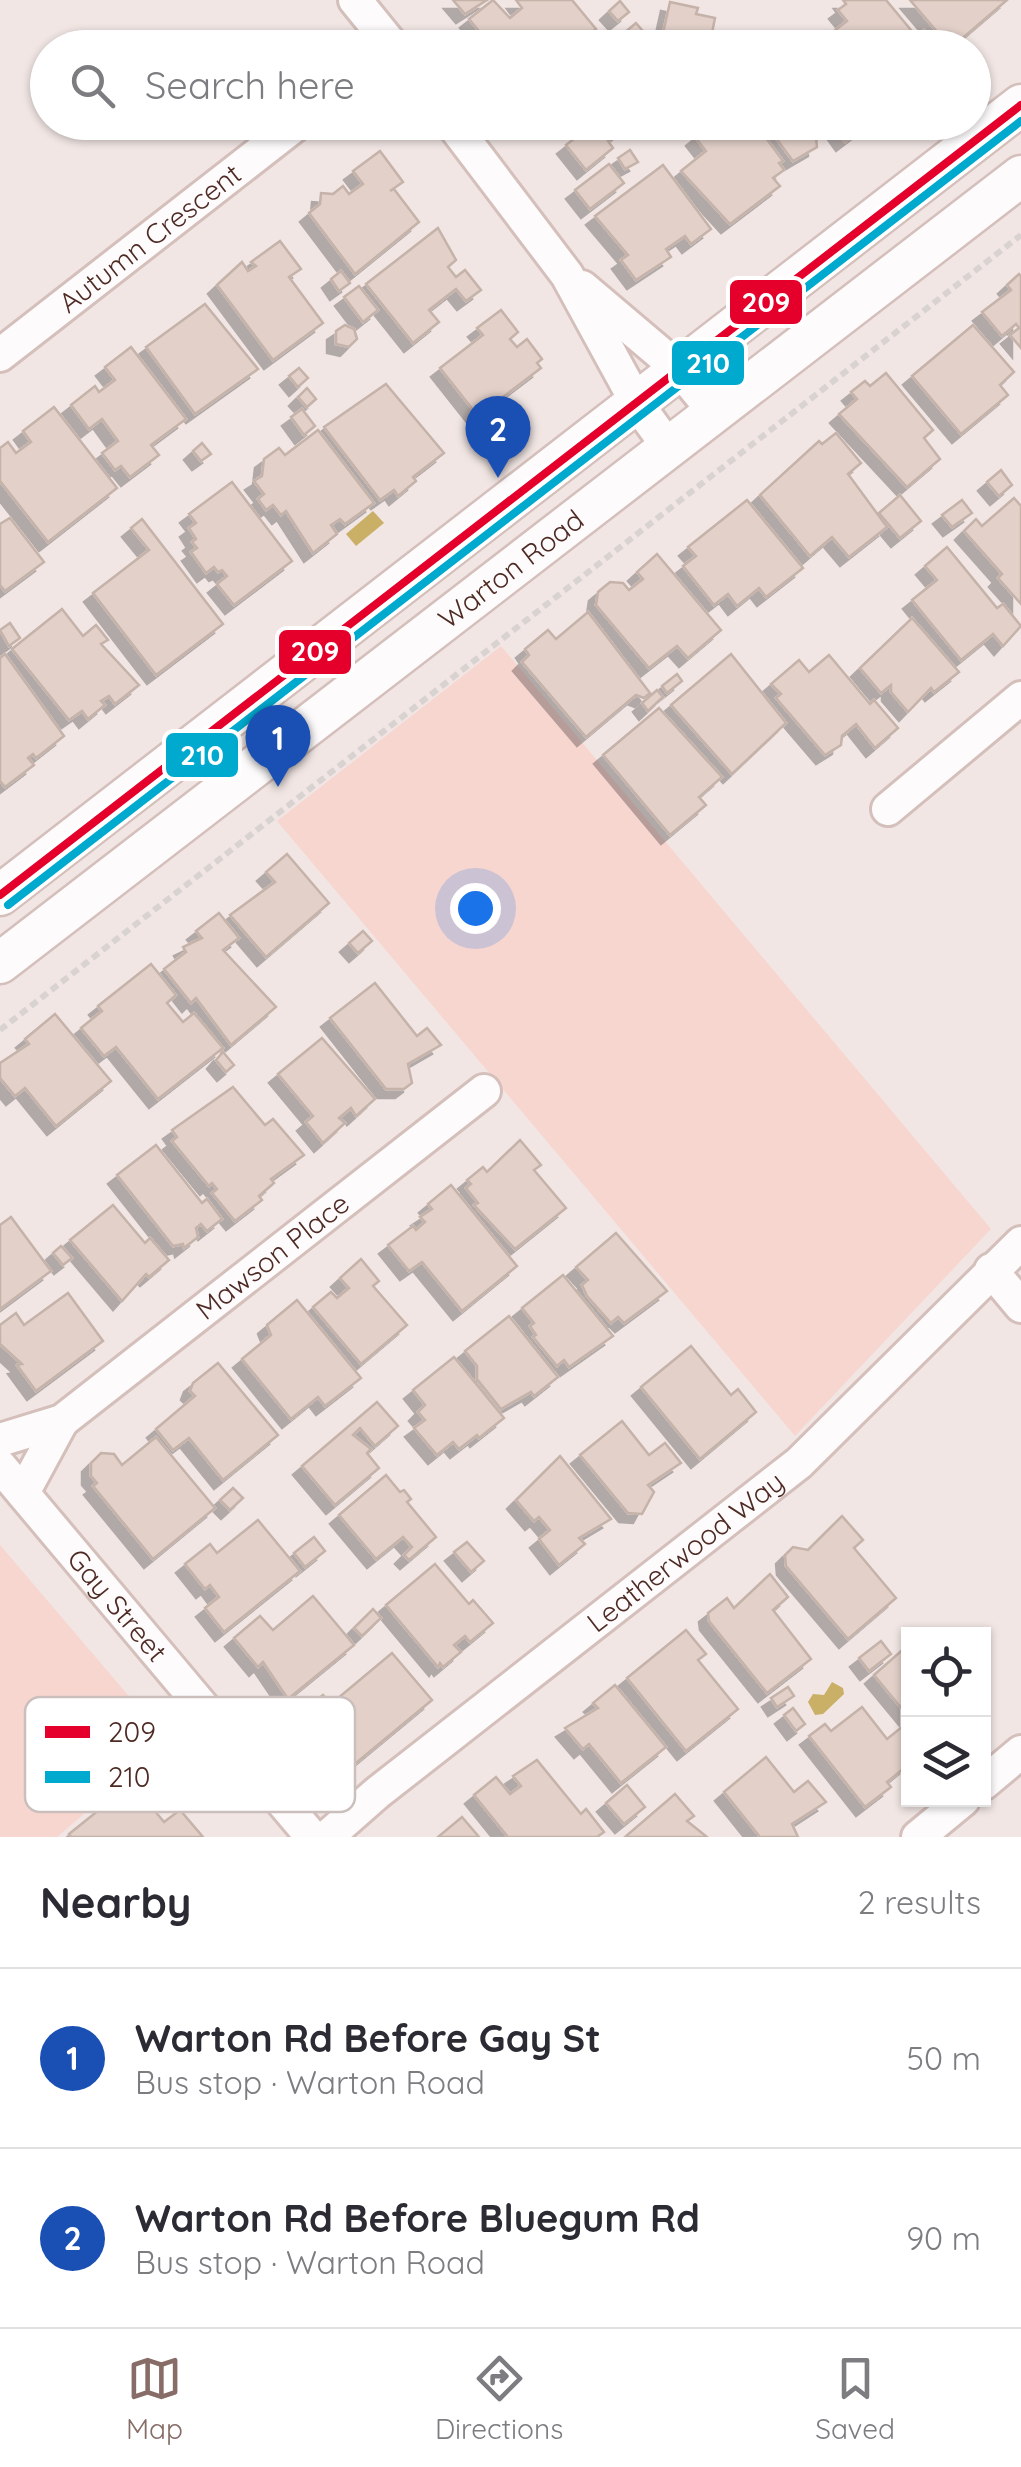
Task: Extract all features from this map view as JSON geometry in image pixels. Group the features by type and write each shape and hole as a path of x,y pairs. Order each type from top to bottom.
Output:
{"main road":[{"name":"Warton Road","path":"991,128 1021,105"},
{"name":"Warton Road","path":"0,895 976,140"},
{"name":"Warton Road","path":"0,964 1021,176"}],"street":[{"path":"355,0 379,30"},
{"name":"Autumn Crescent","path":"3,345 275,140"},
{"path":"465,140 567,275 638,404 669,448"},
{"path":"567,275 680,370 715,414"},
{"path":"888,809 1021,698"},
{"name":"Mawson Place","path":"0,1440 62,1422 484,1091"},
{"name":"Leatherwood Way","path":"327,1837 391,1782 798,1464 1021,1244"},
{"path":"992,1270 1021,1306"},
{"name":"Mawson Place","path":"22,1492 62,1422"},
{"name":"Gay Street","path":"0,1466 194,1697"},
{"path":"991,1777 1021,1752"},
{"path":"918,1837 955,1807"},
{"name":"Gay Street","path":"291,1812 312,1837"}],"path":[{"path":"0,1030 1021,235"}],"shaded area":[{"path":"373,511 384,523 356,546 346,534"},
{"path":"501,646 991,1229 795,1436 277,821"},
{"path":"0,1545 130,1697 25,1697 25,1812 86,1812 57,1837 0,1837"},
{"path":"832,1682 843,1688 844,1694 823,1714 815,1715 808,1702 813,1694 824,1695"}],"building":[{"path":"453,0 487,0 465,14"},
{"path":"493,0 510,18 522,8 516,0 572,0 596,29 478,30 469,19"},
{"path":"843,0 886,0 911,30 835,30 847,21 838,10 846,4"},
{"path":"910,0 1007,0 972,30 936,30"},
{"path":"620,1 629,12 618,21 609,11"},
{"path":"670,2 698,8 696,14 715,18 713,30 664,30"},
{"path":"572,140 609,140 613,148 586,170 566,145"},
{"path":"697,140 767,140 783,161 779,163 784,170 773,178 780,186 730,224 681,171 706,151"},
{"path":"777,140 816,140 817,147 793,161"},
{"path":"630,150 638,162 625,169 618,158"},
{"path":"380,151 403,182 390,191 394,189 419,222 355,274 309,213 320,204 321,193 333,194 343,186 349,194 363,184 353,171"},
{"path":"609,164 624,183 590,209 575,190"},
{"path":"663,165 711,229 691,244 685,236 666,249 671,257 636,280 621,260 628,255 595,216"},
{"path":"438,228 456,260 448,267 456,277 465,270 481,290 466,301 456,289 429,310 439,322 413,343 366,284"},
{"path":"280,241 301,269 289,277 323,323 273,360 217,285 242,262 248,271 256,266 251,262"},
{"path":"341,271 350,283 339,291 331,279"},
{"path":"1019,274 1021,348 1010,335 1019,328 1016,324 1002,336 982,312 1011,290 1007,285"},
{"path":"359,286 378,310 363,322 344,297"},
{"path":"205,304 258,369 195,414 146,347"},
{"path":"501,310 518,332 510,339 517,347 527,339 542,359 537,363 541,368 478,416 440,368 483,335 477,328"},
{"path":"345,325 354,329 357,339 349,347 336,344 336,331"},
{"path":"973,325 1014,372 1000,385 1008,395 961,434 912,376"},
{"path":"131,347 186,419 151,445 159,455 130,477 121,466 115,470 102,453 118,441 102,419 89,429 71,405 95,386 99,392 115,380 105,367"},
{"path":"299,368 308,378 298,387 289,376"},
{"path":"886,373 933,430 924,438 940,459 907,487 839,414 857,399 851,392 865,381 870,386"},
{"path":"386,384 444,453 413,477 416,481 398,496 394,490 380,500 324,427"},
{"path":"307,388 316,399 307,407 298,397"},
{"path":"54,407 117,488 48,542 0,481 0,448 8,442 16,453 31,442 23,431"},
{"path":"302,409 315,426 304,435 291,417"},
{"path":"318,430 374,503 345,524 340,519 331,525 337,534 313,553 286,511 281,515 273,505 266,510 258,499 264,494 254,481 262,476 264,459 279,448 285,455"},
{"path":"836,433 861,463 848,474 887,527 849,557 832,537 810,556 760,495 819,441 822,444"},
{"path":"202,443 211,454 201,461 193,451"},
{"path":"1001,470 1012,485 999,496 987,482"},
{"path":"232,482 292,561 234,605 217,584 227,576 214,567 206,573 191,552 197,548 189,528 196,523 189,514"},
{"path":"900,495 921,521 900,538 879,513"},
{"path":"1014,498 1021,506 1021,604 998,578 1002,574 964,531 976,519 982,526"},
{"path":"747,500 803,568 766,597 759,588 737,606 728,594 714,605 683,566 696,556 688,547"},
{"path":"962,500 972,513 952,527 942,515"},
{"path":"10,518 44,562 5,591 0,585 0,524"},
{"path":"142,519 223,624 156,675 93,593 149,550 131,528"},
{"path":"947,547 997,608 1003,604 1021,626 1003,646 993,634 961,660 912,600 937,580 925,566"},
{"path":"657,554 721,630 688,658 677,646 649,668 596,605 598,592 610,582 623,583 629,590 643,579 637,572"},
{"path":"62,609 83,636 96,625 108,640 101,644 139,685 115,704 109,696 101,701 105,705 88,719 82,711 69,720 12,649"},
{"path":"588,612 650,693 644,698 636,695 586,737 522,662 529,655 525,649 548,630 556,639"},
{"path":"912,618 959,672 934,692 931,688 908,712 891,692 891,685 881,693 860,668"},
{"path":"10,623 20,638 9,646 0,630"},
{"path":"5,654 64,736 36,758 33,754 28,758 34,765 5,787 0,781 0,658"},
{"path":"731,654 786,723 732,774 671,705"},
{"path":"829,655 870,704 874,700 898,728 875,748 856,724 842,736 841,745 825,755 776,698 781,694 771,684 799,660 809,672"},
{"path":"677,674 682,681 667,693 662,686"},
{"path":"657,690 663,697 648,711 642,703"},
{"path":"659,708 722,777 699,797 706,805 670,835 603,755"},
{"path":"287,854 329,903 266,957 230,915 275,882 266,872"},
{"path":"219,913 239,938 223,950 276,1007 231,1045 196,998 191,1003 164,969 186,952 183,947 202,938 196,931"},
{"path":"363,931 372,941 358,953 349,943"},
{"path":"151,964 176,995 167,1003 183,1022 194,1013 223,1048 158,1099 116,1047 104,1056 81,1028 102,1011 98,1006"},
{"path":"375,983 417,1036 427,1028 441,1045 408,1064 412,1083 404,1089 386,1089 330,1018"},
{"path":"55,1014 111,1081 56,1126 25,1088 15,1096 0,1078 0,1063 29,1044 25,1039"},
{"path":"322,1038 375,1099 356,1116 351,1108 339,1118 345,1123 323,1143 306,1122 313,1116 278,1074"},
{"path":"223,1052 234,1065 226,1072 216,1060"},
{"path":"233,1087 265,1125 273,1119 304,1155 271,1179 274,1183 259,1196 262,1200 235,1221 212,1193 217,1189 212,1183 209,1186 172,1141 177,1137 172,1130"},
{"path":"520,1140 541,1165 534,1170 566,1208 515,1249 474,1205 478,1203 466,1188 471,1184 467,1180 483,1167 487,1172"},
{"path":"156,1145 202,1203 207,1199 222,1219 207,1231 201,1224 196,1228 198,1237 184,1248 183,1244 173,1246 117,1175"},
{"path":"451,1185 517,1266 462,1311 422,1262 409,1271 388,1245 425,1222 420,1217 432,1209 428,1204"},
{"path":"113,1205 145,1243 150,1238 169,1260 149,1277 146,1274 122,1301 70,1240"},
{"path":"11,1217 51,1271 0,1309 0,1225"},
{"path":"616,1233 667,1291 624,1323 618,1317 611,1323 587,1296 582,1285 588,1280 576,1267"},
{"path":"61,1246 72,1258 63,1265 53,1253"},
{"path":"361,1259 379,1281 373,1286 407,1325 361,1364 313,1307 331,1292 337,1298 349,1288 340,1278"},
{"path":"563,1275 613,1336 569,1367 564,1360 557,1366 533,1337 536,1335 530,1326 534,1323 522,1308"},
{"path":"68,1293 103,1341 36,1391 17,1365 22,1364 0,1344 0,1325 16,1313 24,1325"},
{"path":"297,1300 361,1378 325,1406 318,1397 291,1419 242,1359 271,1335 267,1325"},
{"path":"509,1316 558,1377 534,1396 531,1392 501,1409 477,1379 477,1366 465,1351"},
{"path":"691,1346 731,1395 738,1389 756,1412 700,1459 641,1387"},
{"path":"454,1357 504,1418 479,1438 477,1435 459,1449 453,1442 437,1455 414,1428 425,1420 418,1412 425,1405 413,1390"},
{"path":"218,1363 278,1435 223,1480 189,1438 173,1450 156,1429 195,1396 190,1391 193,1383"},
{"path":"377,1402 398,1426 375,1446 360,1428 353,1435 371,1449 367,1453 379,1468 335,1505 302,1466"},
{"path":"622,1421 649,1455 665,1443 681,1463 648,1485 654,1492 642,1514 628,1513 580,1455"},
{"path":"156,1437 215,1508 153,1559 93,1486 97,1483 91,1476 91,1463 101,1453 114,1454 122,1465"},
{"path":"560,1456 611,1519 579,1538 585,1544 559,1565 539,1539 550,1530 539,1517 534,1521 516,1500"},
{"path":"386,1475 400,1492 404,1490 411,1499 407,1502 436,1537 409,1560 404,1555 412,1547 403,1537 376,1559 339,1515"},
{"path":"233,1488 243,1498 230,1510 220,1500"},
{"path":"842,1516 863,1540 854,1548 896,1598 848,1639 786,1566 785,1555 793,1547 808,1550"},
{"path":"258,1520 300,1571 224,1632 205,1608 219,1597 210,1585 205,1589 185,1564 210,1544 217,1553"},
{"path":"314,1537 325,1551 305,1567 294,1553"},
{"path":"467,1542 484,1561 471,1572 454,1552"},
{"path":"435,1564 469,1604 473,1600 493,1623 470,1642 465,1636 454,1645 461,1652 443,1667 440,1663 438,1667 386,1605"},
{"path":"770,1574 788,1597 773,1610 811,1659 767,1693 709,1621 708,1613 727,1598 734,1608"},
{"path":"313,1596 354,1645 287,1697 263,1662 258,1667 234,1638 260,1616 273,1630"},
{"path":"373,1609 381,1618 362,1636 354,1628"},
{"path":"686,1630 706,1654 698,1660 738,1709 686,1751 627,1678"},
{"path":"881,1641 891,1654 869,1671 859,1658"},
{"path":"901,1651 901,1708 874,1675"},
{"path":"392,1653 432,1700 356,1763 355,1697 339,1697"},
{"path":"615,1685 666,1747 621,1783 589,1744 583,1749 565,1728 598,1708 593,1703"},
{"path":"788,1687 794,1696 777,1707 771,1698"},
{"path":"862,1707 887,1739 901,1728 901,1771 887,1782 891,1787 865,1807 809,1736 825,1724 831,1731"},
{"path":"793,1708 805,1724 796,1731 784,1715"},
{"path":"766,1757 794,1792 808,1781 826,1802 792,1824 798,1837 760,1837 724,1792"},
{"path":"537,1760 581,1814 586,1809 604,1832 597,1837 508,1837 474,1795 496,1777 510,1794 521,1786 513,1776"},
{"path":"627,1785 645,1807 624,1824 606,1803"},
{"path":"675,1794 694,1816 687,1821 707,1837 625,1837"},
{"path":"96,1812 156,1812 164,1822 182,1812 203,1837 71,1837 69,1834"},
{"path":"462,1817 479,1837 438,1837"}],"transit line":[{"name":"209","path":"991,128 1021,105"},
{"name":"210","path":"8,905 1021,121"},
{"name":"209","path":"0,895 976,140"}],"place":[{"name":"Warton Rd Before Bluegum Rd","path":"498,478"},
{"name":"Warton Rd Before Gay St","path":"278,787"}]}
